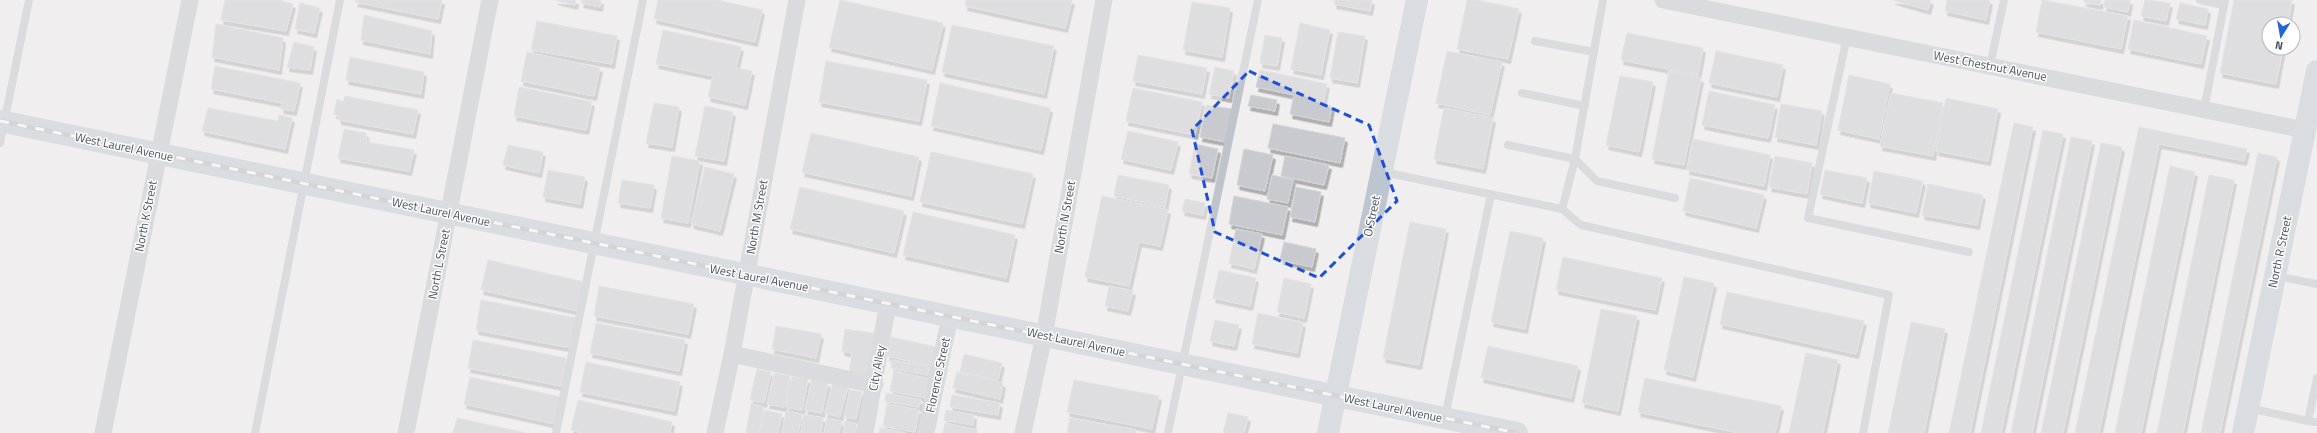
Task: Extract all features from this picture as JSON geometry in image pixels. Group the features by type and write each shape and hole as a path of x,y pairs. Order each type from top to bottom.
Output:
{"street":[{"name":"North K Street","path":"103,433 190,0"},
{"name":"North L Street","path":"406,433 490,0"},
{"name":"North M Street","path":"715,433 732,354 797,0"},
{"name":"North N Street","path":"1023,433 1044,336 1104,0"},
{"name":"O Street","path":"1328,433 1417,0"},
{"name":"West Chestnut Avenue","path":"1663,0 2311,131"},
{"name":"North R Street","path":"2243,433 2275,276 2311,131 2317,70"},
{"name":"West Laurel Avenue","path":"1,129 158,154 746,276 888,303 1518,433"},
{"name":"City Alley","path":"865,433 875,385 888,303"},
{"name":"Florence Street","path":"926,433 950,316"},
{"path":"732,354 875,385"}],"lane":[{"path":"1,129 29,0"},
{"path":"255,433 340,0"},
{"path":"556,433 643,0"},
{"path":"1168,433 1258,0"},
{"path":"1562,209 1575,159 1603,0"},
{"path":"1990,66 2004,0"},
{"path":"2200,0 2225,3 2204,110"},
{"path":"1847,37 1808,218 1969,252"},
{"path":"1534,41 1594,52"},
{"path":"1522,93 1585,106"},
{"path":"1508,145 1575,159 1597,181 1675,198"},
{"path":"1381,172 1562,209 1581,225 1889,296 1863,433"},
{"path":"1445,418 1491,194"},
{"path":"2275,276 2317,284"},
{"path":"2248,408 2313,421 2317,378"}],"highlighted area":[{"path":"1249,71 1369,125 1397,201 1319,278 1215,232 1192,130"}],"building":[{"path":"225,0 279,0 293,4 286,31 221,20"},
{"path":"356,0 442,0 438,19 355,2"},
{"path":"555,0 576,0 575,5"},
{"path":"582,0 601,0 600,7 581,3"},
{"path":"658,0 717,0 762,10 755,42 654,19"},
{"path":"840,0 943,23 932,70 829,47"},
{"path":"966,0 1072,0 1065,28 965,6"},
{"path":"1335,0 1372,0 1370,11 1334,4"},
{"path":"1467,0 1477,0 1519,9 1508,59 1457,49"},
{"path":"1893,0 1931,0 1928,10"},
{"path":"1947,0 1990,0 1986,20 1945,11"},
{"path":"2042,0 2128,16 2121,49 2036,32"},
{"path":"2084,0 2101,0 2100,5 2084,2"},
{"path":"2105,0 2130,0 2128,12 2104,7"},
{"path":"2145,0 2170,3 2166,21 2141,16"},
{"path":"2234,0 2292,0 2289,16 2261,16 2261,56 2281,56 2276,84 2220,73"},
{"path":"1192,2 1230,8 1222,57 1183,50"},
{"path":"300,3 320,8 314,33 295,29"},
{"path":"2180,3 2208,9 2205,25 2176,19"},
{"path":"364,15 432,31 430,54 361,40"},
{"path":"2134,20 2207,36 2201,64 2128,49"},
{"path":"537,21 617,36 612,64 531,50"},
{"path":"1300,23 1330,30 1321,75 1291,69"},
{"path":"216,24 283,38 279,70 212,57"},
{"path":"952,25 1054,46 1044,94 942,72"},
{"path":"663,30 741,47 736,68 752,71 745,105 708,97 713,76 656,64"},
{"path":"1338,32 1365,36 1357,83 1330,78"},
{"path":"1627,33 1703,48 1698,75 1621,60"},
{"path":"1265,35 1282,38 1277,66 1260,63"},
{"path":"294,42 314,47 310,70 287,67"},
{"path":"1447,51 1502,62 1490,115 1436,103"},
{"path":"1716,51 1783,65 1777,97 1709,83"},
{"path":"527,52 600,68 594,96 521,81"},
{"path":"1138,55 1207,68 1202,94 1133,81"},
{"path":"350,57 424,72 421,94 346,80"},
{"path":"826,61 927,80 919,121 819,102"},
{"path":"215,66 300,83 294,111 281,109 282,103 211,89"},
{"path":"1215,67 1234,71 1229,98 1209,94"},
{"path":"1260,70 1327,84 1323,104 1332,106 1329,122 1290,114 1294,95 1256,87"},
{"path":"1669,71 1701,78 1684,165 1652,159"},
{"path":"1849,75 1890,84 1879,139 1838,130"},
{"path":"1620,76 1653,82 1639,152 1606,145"},
{"path":"940,83 1050,108 1041,150 931,126"},
{"path":"519,87 592,102 586,130 514,116"},
{"path":"1133,88 1202,102 1195,135 1126,121"},
{"path":"1709,91 1775,105 1768,138 1702,125"},
{"path":"1891,93 1943,103 1933,156 1880,146"},
{"path":"1251,95 1277,100 1275,111 1248,106"},
{"path":"345,96 418,110 413,134 339,120 338,115 334,114 337,99 343,102"},
{"path":"1946,98 1998,109 1988,161 1936,151"},
{"path":"654,103 679,107 672,147 646,143"},
{"path":"1781,104 1822,111 1816,145 1775,137"},
{"path":"1206,105 1232,109 1226,142 1200,137"},
{"path":"705,106 733,112 724,161 695,156"},
{"path":"208,108 278,121 279,115 292,118 285,149 202,131"},
{"path":"1444,108 1493,118 1483,169 1434,159"},
{"path":"2014,123 2033,127 1970,433 1949,433"},
{"path":"1273,124 1345,138 1340,163 1268,148"},
{"path":"2139,127 2247,149 2244,161 2159,144 2099,433 2075,433"},
{"path":"344,129 366,133 366,142 414,150 409,171 338,158"},
{"path":"2043,130 2063,134 2001,433 1981,433"},
{"path":"1128,131 1178,142 1171,170 1121,159"},
{"path":"811,133 919,157 911,196 802,172"},
{"path":"2071,137 2092,141 2032,433 2011,433"},
{"path":"1693,139 1770,155 1764,186 1687,170"},
{"path":"2101,143 2122,147 2063,433 2041,433"},
{"path":"1195,144 1218,149 1212,178 1189,174"},
{"path":"508,145 543,152 539,173 503,165"},
{"path":"1244,149 1273,155 1265,191 1237,185"},
{"path":"931,152 1033,174 1022,224 920,202"},
{"path":"2258,153 2277,157 2220,433 2201,433"},
{"path":"672,156 700,161 688,223 661,218"},
{"path":"1285,156 1329,165 1324,185 1281,176"},
{"path":"1775,156 1812,163 1807,194 1769,187"},
{"path":"2170,166 2195,172 2141,433 2115,433"},
{"path":"705,167 734,174 720,231 691,224"},
{"path":"548,170 585,177 580,204 543,197"},
{"path":"1825,170 1867,178 1862,203 1820,194"},
{"path":"1874,171 1923,181 1916,213 1868,203"},
{"path":"1118,175 1169,185 1165,207 1114,196"},
{"path":"1272,175 1293,180 1288,203 1267,199"},
{"path":"2209,175 2234,180 2183,433 2157,433"},
{"path":"1690,178 1764,195 1756,228 1683,211"},
{"path":"622,180 654,185 650,208 618,203"},
{"path":"1928,184 1983,195 1977,225 1922,215"},
{"path":"800,187 904,211 894,253 790,229"},
{"path":"1296,187 1321,192 1315,222 1290,217"},
{"path":"1102,196 1168,210 1160,246 1139,242 1129,286 1085,277"},
{"path":"1234,196 1288,207 1282,235 1229,224"},
{"path":"1185,199 1205,203 1203,215 1182,211"},
{"path":"913,212 1015,235 1006,278 903,255"},
{"path":"1410,222 1446,229 1419,365 1383,358"},
{"path":"1236,229 1262,234 1254,269 1229,263"},
{"path":"1510,231 1543,238 1525,329 1491,322"},
{"path":"1284,242 1316,249 1312,267 1280,260"},
{"path":"1563,257 1662,278 1655,310 1556,290"},
{"path":"488,260 585,282 578,311 481,290"},
{"path":"1219,270 1256,278 1250,306 1213,298"},
{"path":"1684,277 1714,283 1693,377 1664,370"},
{"path":"1284,278 1311,284 1304,318 1277,312"},
{"path":"599,286 694,304 688,334 594,316"},
{"path":"1109,286 1133,291 1128,311 1105,306"},
{"path":"1727,292 1864,321 1856,354 1720,324"},
{"path":"481,300 577,318 571,348 476,330"},
{"path":"1601,309 1637,316 1618,411 1582,403"},
{"path":"1258,313 1303,323 1297,353 1252,344"},
{"path":"1215,320 1239,325 1234,346 1210,341"},
{"path":"1911,322 1945,329 1924,433 1888,433"},
{"path":"596,323 685,340 679,371 590,353"},
{"path":"776,326 821,334 816,358 772,349"},
{"path":"845,329 879,334 868,375 849,372 852,353 842,351"},
{"path":"891,337 936,347 932,366 887,356"},
{"path":"473,340 566,358 561,386 468,368"},
{"path":"1488,346 1578,366 1571,398 1481,378"},
{"path":"1806,353 1838,360 1823,433 1789,433"},
{"path":"964,354 1002,363 998,380 960,372"},
{"path":"892,360 929,367 928,375 891,368"},
{"path":"586,362 680,382 674,411 580,392"},
{"path":"757,369 771,372 764,403 750,400"},
{"path":"894,371 930,379 926,398 890,391"},
{"path":"957,372 1003,383 1000,399 953,388"},
{"path":"774,373 790,376 784,407 767,404"},
{"path":"792,376 808,379 802,410 786,407"},
{"path":"470,377 561,397 555,424 464,404"},
{"path":"1645,378 1781,406 1775,433 1739,433 1638,412"},
{"path":"812,379 828,383 822,413 805,410"},
{"path":"1074,380 1159,396 1152,429 1067,412"},
{"path":"833,382 848,386 840,417 825,413"},
{"path":"850,390 862,392 856,419 844,417"},
{"path":"886,393 921,400 919,407 885,401"},
{"path":"952,395 1000,403 998,415 950,407"},
{"path":"578,400 672,422 670,433 582,433 571,430"},
{"path":"751,404 764,407 759,433 746,433"},
{"path":"887,404 919,410 915,432 883,426"},
{"path":"765,410 782,414 778,433 761,433"},
{"path":"946,410 974,415 973,425 944,420"},
{"path":"786,411 802,414 798,433 782,433"},
{"path":"1228,413 1248,417 1244,433 1223,433"},
{"path":"804,415 823,418 821,433 801,433"},
{"path":"457,418 526,433 453,433"},
{"path":"827,418 842,421 839,433 824,433"},
{"path":"1070,418 1136,430 1136,433 1067,433"},
{"path":"845,421 857,424 855,433 843,433"},
{"path":"945,423 977,430 977,433 943,433"},
{"path":"880,428 906,433 879,433"}],"railway":[{"path":"0,121 1517,433"}]}
